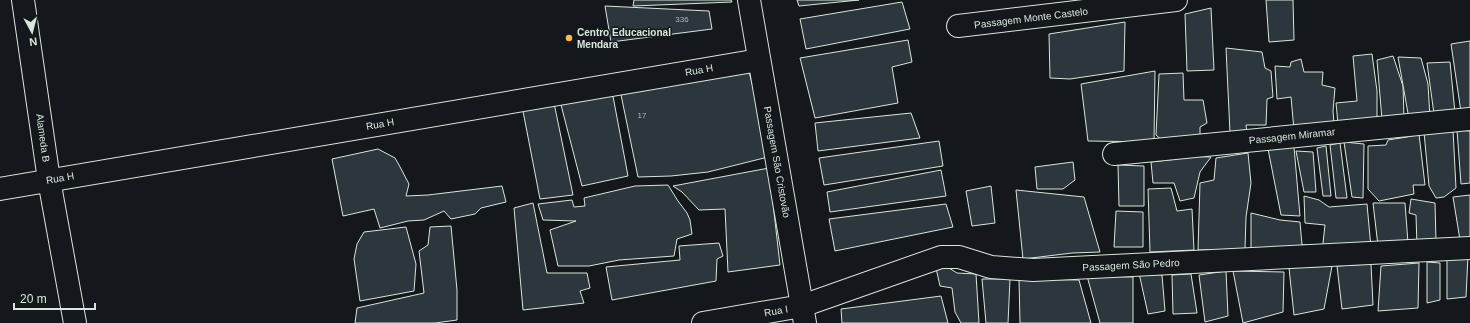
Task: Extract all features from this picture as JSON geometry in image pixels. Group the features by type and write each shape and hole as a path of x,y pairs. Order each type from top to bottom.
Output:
{"street":[{"name":"Alameda B","path":"23,0 49,180 75,323"},
{"name":"Passagem São Cristovão","path":"749,0 804,315"},
{"name":"Passagem Monte Castelo","path":"958,26 1176,0"},
{"name":"Rua H","path":"0,189 759,60"},
{"name":"Passagem Miramar","path":"1114,154 1470,119"},
{"name":"Passagem São Pedro","path":"804,315 941,257 959,256 991,267 1033,270 1470,248"},
{"name":"Rua I","path":"703,323 804,315"}],"building":[{"path":"634,0 731,0 732,2 633,6"},
{"path":"797,0 859,0 799,6"},
{"path":"1266,0 1293,0 1294,40 1269,42"},
{"path":"902,2 910,29 806,49 800,19"},
{"path":"605,6 709,11 712,29 611,42"},
{"path":"1211,8 1214,70 1187,71 1185,14"},
{"path":"1125,22 1124,71 1070,79 1050,78 1049,34"},
{"path":"908,40 912,62 892,67 898,103 815,118 800,58"},
{"path":"1470,41 1470,112 1461,112 1451,44"},
{"path":"1226,48 1262,52 1265,68 1271,71 1273,97 1267,99 1266,125 1246,125 1247,134 1230,133"},
{"path":"1372,54 1377,91 1377,121 1338,124 1336,103 1357,101 1353,56"},
{"path":"1393,56 1403,86 1404,118 1382,120 1377,60"},
{"path":"1398,57 1421,58 1428,84 1430,118 1409,119"},
{"path":"1301,59 1304,72 1323,72 1322,85 1335,88 1333,111 1334,124 1294,130 1291,97 1277,99 1275,66 1290,67 1291,62"},
{"path":"1450,62 1455,113 1434,114 1427,63"},
{"path":"748,68 759,110 768,157 708,172 671,176 638,177 620,90"},
{"path":"1155,71 1154,142 1088,141 1081,84"},
{"path":"1183,73 1184,100 1203,100 1207,123 1200,127 1200,137 1164,142 1156,135 1159,74"},
{"path":"612,91 628,176 582,186 560,101"},
{"path":"554,103 573,195 540,199 522,106"},
{"path":"911,113 920,138 818,151 815,123"},
{"path":"1453,130 1456,188 1444,197 1436,198 1429,186 1424,132"},
{"path":"1457,130 1470,131 1470,183 1461,184"},
{"path":"1419,134 1425,185 1413,185 1414,194 1379,201 1368,189 1368,146 1386,145 1388,140"},
{"path":"939,141 943,166 824,185 819,158"},
{"path":"1344,142 1364,144 1363,198 1352,197"},
{"path":"1340,143 1347,198 1336,198 1330,145"},
{"path":"1326,146 1331,196 1323,196 1317,148"},
{"path":"1294,147 1300,216 1281,215 1268,149"},
{"path":"378,149 395,158 409,184 406,196 428,195 502,186 506,202 481,208 475,214 451,219 444,211 424,220 408,221 380,228 374,209 343,216 332,159"},
{"path":"1296,151 1313,152 1316,192 1304,192"},
{"path":"1248,153 1251,183 1246,217 1245,249 1198,250 1200,183 1214,180 1216,158"},
{"path":"1183,156 1211,157 1200,172 1194,198 1180,201 1174,183 1153,183 1151,162 1177,159"},
{"path":"1073,162 1075,180 1063,189 1037,189 1035,167"},
{"path":"1118,165 1144,166 1144,206 1119,206"},
{"path":"769,168 780,265 728,272 725,209 699,210 682,192 673,186"},
{"path":"941,170 946,196 830,212 827,192"},
{"path":"668,185 687,213 690,220 692,234 677,239 674,256 619,260 589,266 558,266 550,230 576,221 543,220 538,204 572,200 574,207 585,206 584,198 635,186"},
{"path":"991,186 995,223 972,226 966,191"},
{"path":"1171,188 1177,211 1192,209 1194,250 1150,252 1148,189"},
{"path":"1016,190 1084,197 1100,252 1072,253 1023,259"},
{"path":"1470,195 1470,240 1460,240 1453,197"},
{"path":"1304,196 1319,200 1329,207 1367,204 1371,248 1322,252 1325,225 1305,223"},
{"path":"1411,199 1435,203 1436,242 1417,246 1416,215 1409,213"},
{"path":"533,203 547,273 587,273 590,288 580,291 584,303 523,310 514,208"},
{"path":"1373,203 1405,203 1408,243 1378,246"},
{"path":"946,204 953,227 835,251 829,219"},
{"path":"1116,211 1143,212 1143,247 1114,247"},
{"path":"1251,213 1280,220 1300,222 1302,245 1307,245 1251,252"},
{"path":"451,226 457,290 457,320 435,323 355,323 357,308 424,293 419,251 428,245 430,227"},
{"path":"406,227 416,264 414,291 360,301 354,259 357,244 364,232"},
{"path":"719,243 723,256 717,259 716,281 612,300 606,267 680,260 679,246"},
{"path":"1468,256 1466,297 1447,299 1447,258"},
{"path":"1427,262 1440,263 1440,300 1427,303"},
{"path":"1419,263 1418,308 1378,311 1381,266"},
{"path":"1371,264 1373,305 1342,309 1337,266"},
{"path":"1332,266 1324,309 1294,315 1289,268"},
{"path":"936,268 949,268 957,273 976,274 979,323 961,323 955,312 952,288 940,286"},
{"path":"1226,271 1228,316 1205,322 1199,275"},
{"path":"1233,271 1284,272 1283,312 1243,323"},
{"path":"1139,273 1162,275 1165,311 1148,314"},
{"path":"1191,274 1197,313 1173,314 1172,275"},
{"path":"1087,276 1133,277 1133,323 1100,323"},
{"path":"982,279 1010,279 1008,323 986,323"},
{"path":"1019,279 1079,280 1091,323 1020,323"},
{"path":"941,296 948,323 842,323 841,309"}],"place":[{"name":"Centro Educacional Mendara","path":"569,38"}]}
